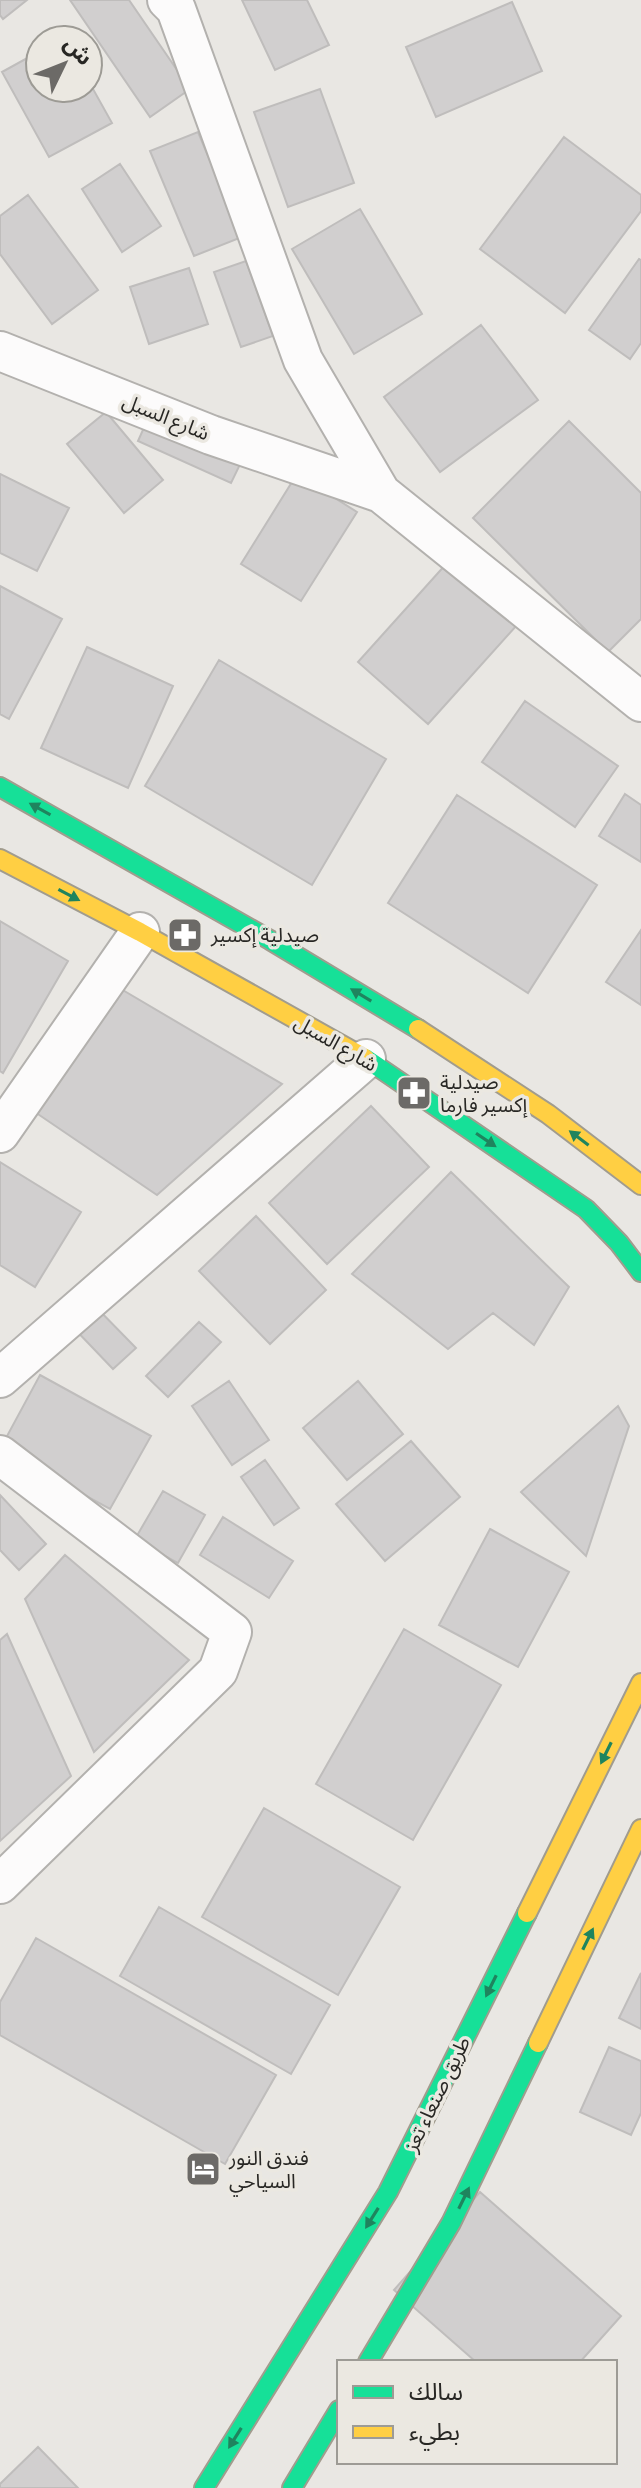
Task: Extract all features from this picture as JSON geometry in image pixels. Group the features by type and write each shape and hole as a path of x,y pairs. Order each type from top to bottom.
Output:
{"main road":[{"path":"0,787 165,879 404,1020 536,1106 641,1185"},
{"name":"شارع السبل","path":"0,859 140,932 366,1059 586,1209 619,1243 641,1272"},
{"name":"طريق صنعاء تعز","path":"204,2488 388,2192 641,1683"},
{"path":"369,2360 451,2223 641,1829"},
{"path":"292,2488 337,2413"}],"street":[{"path":"167,0 176,9 303,360 381,493"},
{"name":"شارع السبل","path":"0,351 211,435 381,493 641,702"},
{"path":"0,1133 140,932"},
{"path":"0,1378 366,1059"},
{"path":"0,1455 232,1632 218,1671 0,1884"}],"building":[{"path":"0,0 27,0 3,19"},
{"path":"70,0 129,0 190,89 150,117 104,50 104,24 86,24"},
{"path":"242,0 307,0 329,45 275,70"},
{"path":"512,2 542,71 436,117 406,47"},
{"path":"24,60 24,104 101,104 112,123 49,157 2,72"},
{"path":"320,89 354,183 288,207 254,112"},
{"path":"198,132 242,237 194,256 150,151"},
{"path":"564,137 641,195 641,211 565,313 480,249"},
{"path":"120,164 161,226 122,252 82,189"},
{"path":"28,195 98,290 52,324 0,254 0,216"},
{"path":"360,209 422,314 354,354 292,249"},
{"path":"639,259 641,343 630,359 589,330"},
{"path":"246,261 273,336 241,347 214,272"},
{"path":"189,268 208,324 149,344 130,287"},
{"path":"481,325 538,400 440,472 384,397"},
{"path":"154,405 248,448 231,483 138,441"},
{"path":"106,412 163,480 124,513 67,444"},
{"path":"569,421 641,493 641,619 608,652 473,518"},
{"path":"0,474 69,508 37,571 0,553"},
{"path":"297,474 357,512 301,601 241,564"},
{"path":"456,553 526,615 428,724 358,662"},
{"path":"0,586 62,619 9,719 0,714"},
{"path":"87,647 173,686 128,788 41,748"},
{"path":"219,660 386,759 312,885 145,786"},
{"path":"525,701 618,766 575,827 482,762"},
{"path":"625,794 641,805 641,862 599,836"},
{"path":"457,795 597,885 528,993 388,903"},
{"path":"0,921 68,961 3,1073 0,1071"},
{"path":"641,930 641,1005 606,982"},
{"path":"104,979 282,1084 157,1195 29,1108"},
{"path":"371,1106 429,1167 327,1264 269,1203"},
{"path":"0,1162 81,1212 35,1287 0,1265"},
{"path":"451,1172 569,1287 534,1345 493,1313 448,1349 352,1274"},
{"path":"256,1216 326,1290 270,1344 199,1271"},
{"path":"90,1301 136,1348 113,1369 68,1322"},
{"path":"199,1322 221,1342 168,1397 146,1376"},
{"path":"40,1375 151,1436 110,1509 0,1449"},
{"path":"229,1381 269,1440 232,1465 192,1406"},
{"path":"358,1381 403,1434 347,1480 303,1428"},
{"path":"618,1406 629,1426 586,1556 521,1492"},
{"path":"411,1441 460,1497 385,1561 336,1504"},
{"path":"265,1460 299,1508 274,1525 241,1477"},
{"path":"163,1491 205,1515 178,1563 135,1539"},
{"path":"0,1495 46,1544 19,1570 0,1550"},
{"path":"223,1517 293,1561 269,1598 200,1555"},
{"path":"490,1529 569,1572 518,1667 439,1625"},
{"path":"65,1555 189,1660 94,1752 25,1599"},
{"path":"404,1629 501,1685 413,1840 316,1784"},
{"path":"7,1634 71,1776 0,1841 0,1640"},
{"path":"264,1808 400,1887 338,1995 202,1917"},
{"path":"159,1907 330,2005 291,2074 120,1976"},
{"path":"36,1938 276,2075 225,2164 0,2035 0,2002"},
{"path":"641,1973 641,2029 619,2018"},
{"path":"609,2047 641,2061 641,2113 631,2135 580,2112"},
{"path":"480,2192 621,2316 582,2360 474,2360 394,2290"},
{"path":"38,2447 78,2488 0,2488 0,2484"}],"traffic: fast":[{"path":"0,787 270,940 418,1029"},
{"path":"365,1058 586,1209 619,1243 641,1272"},
{"path":"204,2488 388,2192 527,1913"},
{"path":"369,2360 451,2223 538,2043"},
{"path":"292,2488 337,2413"}],"traffic: slow":[{"path":"0,859 140,932 365,1058"},
{"path":"418,1029 548,1114 641,1185"},
{"path":"527,1913 641,1683"},
{"path":"538,2043 641,1829"}],"place":[{"name":"صيدلية إكسير","path":"185,935"},
{"name":"صيدلية إكسير فارما","path":"414,1093"},
{"name":"فندق النور السياحي","path":"203,2169"}]}
